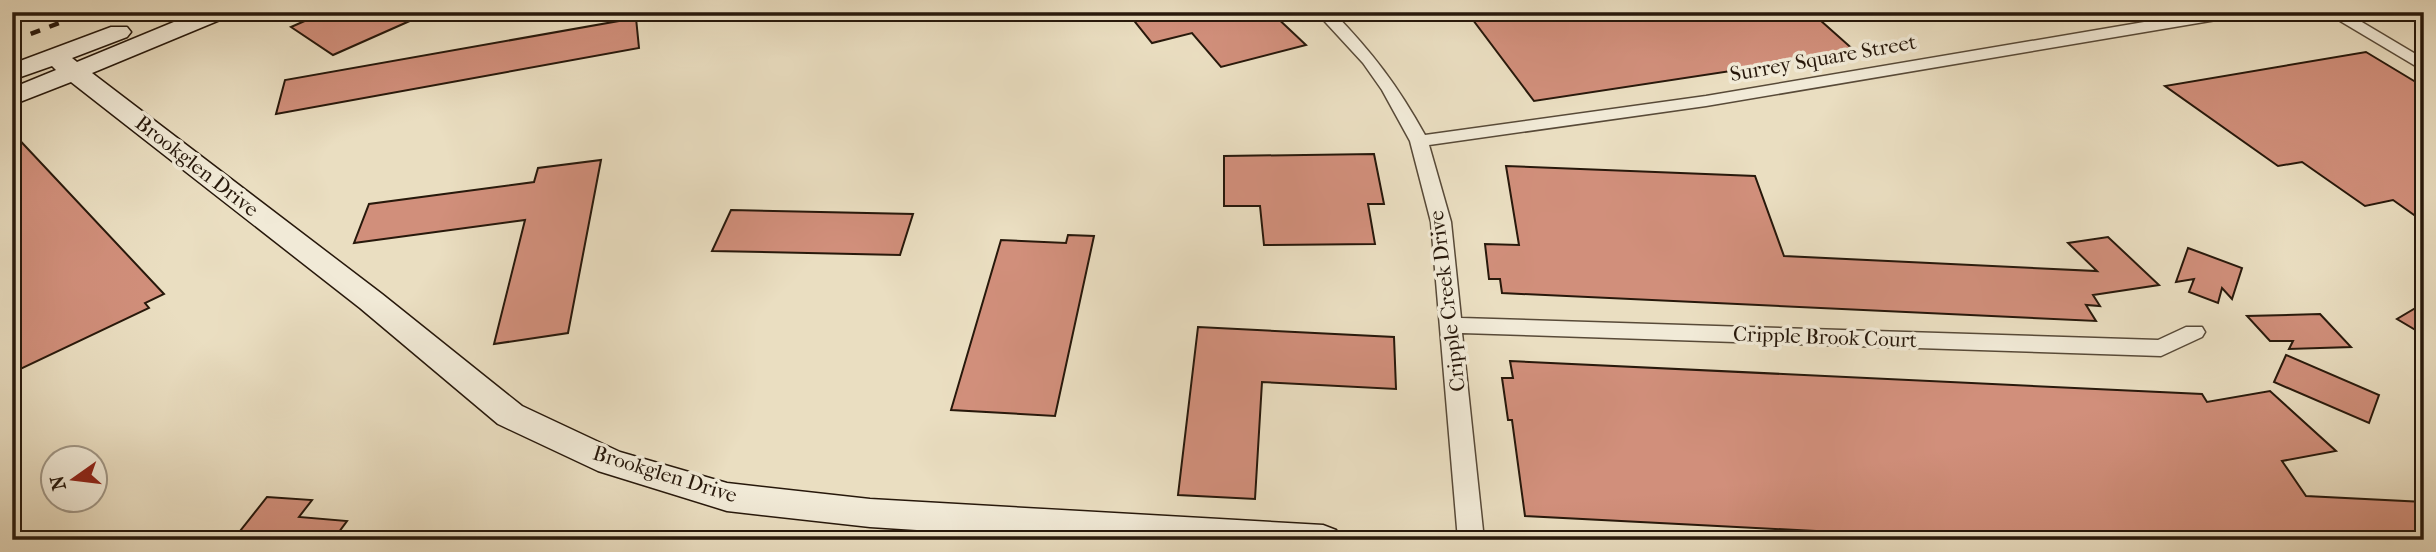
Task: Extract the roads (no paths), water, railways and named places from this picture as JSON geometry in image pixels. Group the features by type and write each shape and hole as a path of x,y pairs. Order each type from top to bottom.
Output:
{"street":[{"path":"12,97 64,64 172,12"},
{"path":"12,73 64,64 219,12"},
{"name":"Cripple Creek Drive","path":"1324,12 1369,59 1391,89 1419,141 1440,222 1453,325 1471,540"},
{"name":"Surrey Square Street","path":"1419,141 1706,101 2234,12"},
{"path":"2333,12 2424,66"},
{"name":"Brookglen Drive","path":"64,64 371,301 510,415 610,462 727,497 870,513 1322,540"},
{"name":"Cripple Brook Court","path":"1453,325 2161,348 2194,332"}],"railway":[{"path":"12,41 88,12"}]}
